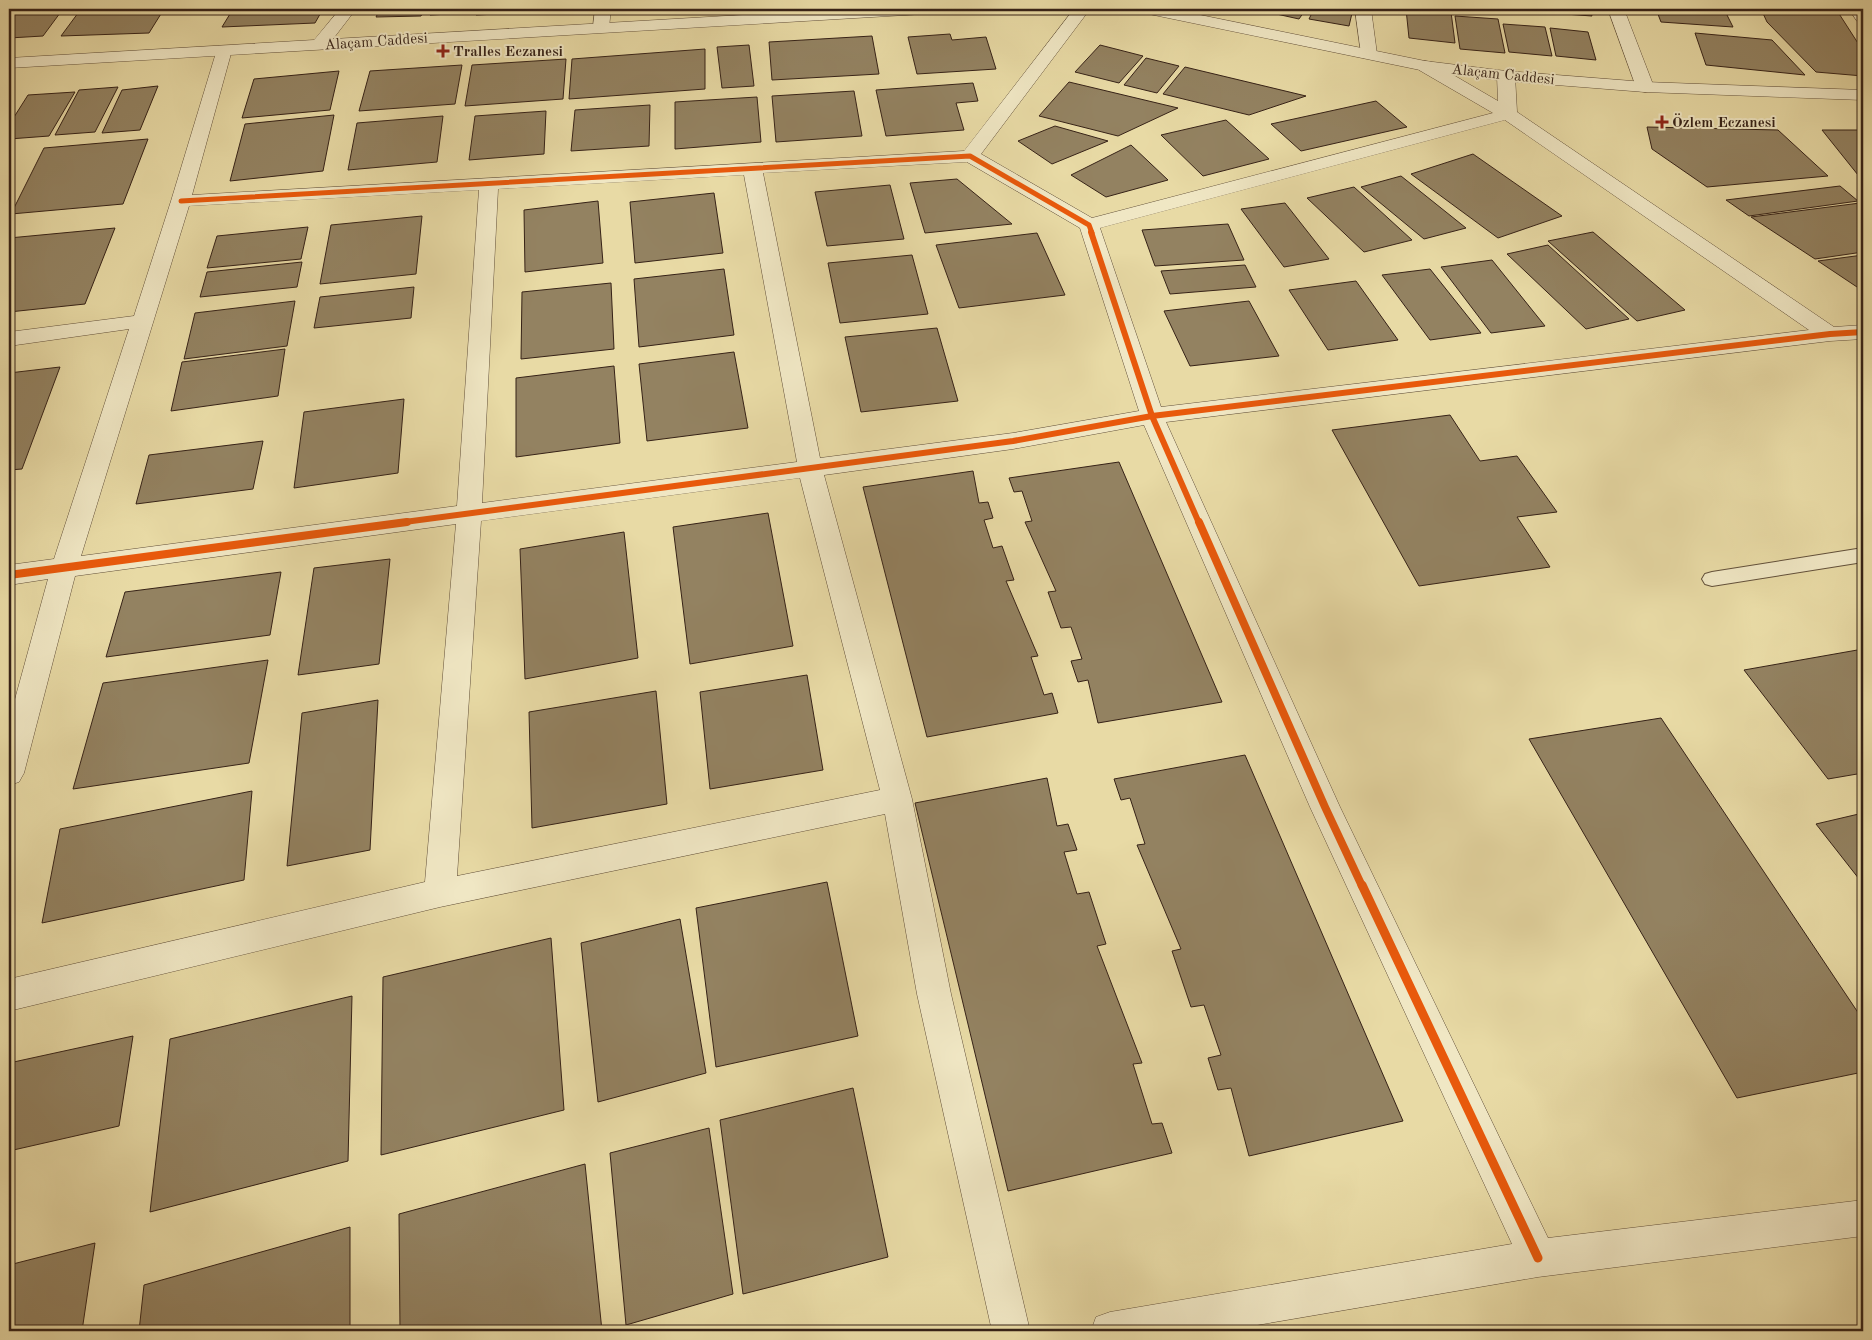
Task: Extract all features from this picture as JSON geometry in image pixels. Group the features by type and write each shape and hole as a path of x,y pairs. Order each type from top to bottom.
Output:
{"street":[{"path":"319,44 348,9"},
{"path":"601,27 603,9"},
{"name":"Alaçam Caddesi","path":"9,63 846,11 922,9"},
{"path":"970,156 1082,9"},
{"name":"Alaçam Caddesi","path":"1149,9 1425,66 1506,76 1645,86 1863,95"},
{"path":"1363,9 1369,54"},
{"path":"1616,9 1645,86"},
{"path":"1858,9 1863,18"},
{"path":"9,773 64,568 181,201 224,50"},
{"path":"1425,66 1508,114 1830,334"},
{"path":"1506,76 1508,114"},
{"path":"1089,225 1508,114"},
{"path":"181,201 970,156 1089,225 1152,416 1325,807 1538,1258"},
{"path":"752,168 810,468 897,798 934,994 1011,1331"},
{"path":"440,893 469,514 489,183"},
{"path":"9,339 143,321"},
{"path":"9,575 1013,441 1152,416 1830,334 1863,332"},
{"path":"9,995 440,893 897,798"},
{"path":"1110,1331 1538,1258 1863,1218"}],"lane":[{"path":"1712,579 1863,555"}],"building":[{"path":"9,9 63,9 43,36 9,38"},
{"path":"81,9 164,9 149,33 61,36"},
{"path":"233,9 323,9 315,23 222,27"},
{"path":"380,9 425,9 421,16 376,17"},
{"path":"433,9 473,9 471,13 430,15"},
{"path":"478,9 520,9 519,13 476,15"},
{"path":"1254,9 1306,9 1299,19"},
{"path":"1314,9 1353,9 1349,26 1309,19"},
{"path":"1406,9 1451,12 1455,43 1409,38"},
{"path":"1590,9 1592,16 1510,10"},
{"path":"1656,9 1726,13 1733,27 1661,22"},
{"path":"1761,9 1836,9 1863,51 1863,76 1816,72 1767,22"},
{"path":"1455,16 1498,19 1505,53 1460,49"},
{"path":"1503,24 1545,27 1552,56 1509,52"},
{"path":"1550,28 1588,32 1596,60 1556,56"},
{"path":"1695,33 1772,40 1805,75 1706,65"},
{"path":"950,34 952,40 986,37 996,69 917,74 908,37"},
{"path":"872,36 879,74 772,80 769,42"},
{"path":"749,45 754,86 722,88 717,47"},
{"path":"1100,45 1143,56 1119,83 1075,72"},
{"path":"705,49 705,89 569,99 572,59"},
{"path":"1146,58 1179,66 1157,93 1124,85"},
{"path":"566,59 563,99 465,106 472,65"},
{"path":"462,65 455,104 359,111 370,71"},
{"path":"1185,67 1306,96 1249,115 1163,94"},
{"path":"339,71 330,110 242,118 254,79"},
{"path":"1069,82 1178,108 1118,136 1039,116"},
{"path":"973,83 978,101 956,103 964,130 886,136 876,90"},
{"path":"158,86 140,130 102,133 122,90"},
{"path":"118,87 95,132 55,135 79,90"},
{"path":"854,91 862,136 776,142 772,96"},
{"path":"75,92 49,136 9,139 9,125 28,95"},
{"path":"757,97 761,142 675,149 675,102"},
{"path":"1376,101 1407,127 1301,151 1271,124"},
{"path":"650,105 649,146 571,151 575,110"},
{"path":"546,111 544,154 469,160 475,116"},
{"path":"334,115 323,171 230,181 245,124"},
{"path":"443,116 437,162 348,170 357,123"},
{"path":"1226,120 1269,159 1203,176 1161,135"},
{"path":"1055,126 1108,141 1052,164 1018,141"},
{"path":"1647,127 1778,130 1828,176 1707,187 1652,149"},
{"path":"1822,130 1863,130 1863,180 1862,180"},
{"path":"148,139 123,204 11,214 44,148"},
{"path":"1131,145 1168,180 1106,197 1071,175"},
{"path":"1473,154 1562,216 1498,238 1411,174"},
{"path":"1401,176 1466,228 1424,239 1361,187"},
{"path":"957,179 1012,224 925,233 910,183"},
{"path":"890,185 904,239 827,246 815,192"},
{"path":"1840,186 1858,201 1749,216 1726,200"},
{"path":"1354,187 1412,240 1364,252 1307,198"},
{"path":"714,193 723,253 635,263 630,202"},
{"path":"598,201 603,263 525,272 524,210"},
{"path":"1285,203 1329,259 1284,267 1241,209"},
{"path":"1860,203 1863,205 1863,252 1815,259 1751,217"},
{"path":"422,216 416,274 320,284 331,225"},
{"path":"1228,224 1244,260 1155,266 1142,230"},
{"path":"308,227 301,259 207,268 217,236"},
{"path":"115,228 85,304 9,312 9,238"},
{"path":"1593,232 1685,310 1637,321 1548,241"},
{"path":"1037,233 1065,295 959,308 936,245"},
{"path":"1548,245 1629,319 1586,329 1507,254"},
{"path":"912,255 928,314 840,323 828,263"},
{"path":"1863,255 1863,291 1818,261"},
{"path":"1492,260 1545,326 1491,333 1441,267"},
{"path":"302,262 297,287 200,297 207,272"},
{"path":"1245,265 1256,287 1170,294 1161,271"},
{"path":"724,269 734,335 639,347 634,279"},
{"path":"1430,269 1481,333 1430,340 1382,275"},
{"path":"1356,281 1398,340 1328,350 1289,290"},
{"path":"611,283 614,349 521,359 522,292"},
{"path":"414,287 411,318 314,328 320,297"},
{"path":"295,301 287,346 184,359 195,313"},
{"path":"1249,301 1279,356 1190,366 1164,311"},
{"path":"937,328 958,401 861,412 845,337"},
{"path":"285,349 278,396 171,411 182,362"},
{"path":"734,352 748,428 647,441 639,364"},
{"path":"614,366 620,443 516,457 516,378"},
{"path":"60,367 22,469 9,470 9,373"},
{"path":"404,399 398,473 294,488 304,412"},
{"path":"1450,415 1480,461 1517,456 1557,512 1517,517 1550,567 1419,586 1332,430"},
{"path":"263,441 253,489 136,504 149,455"},
{"path":"1119,462 1222,702 1098,723 1088,680 1078,682 1071,661 1082,659 1071,627 1061,628 1048,592 1056,591 1025,522 1032,521 1022,491 1014,492 1009,478"},
{"path":"973,471 979,503 988,502 993,518 984,520 993,548 1002,546 1014,580 1006,581 1038,656 1031,657 1044,695 1052,693 1058,713 927,737 863,487"},
{"path":"768,513 793,646 690,664 673,527"},
{"path":"624,532 638,658 525,679 520,549"},
{"path":"390,559 379,664 298,675 314,568"},
{"path":"281,572 270,635 106,657 125,592"},
{"path":"1863,649 1863,773 1828,779 1744,670"},
{"path":"268,660 249,763 73,789 103,683"},
{"path":"807,675 823,770 710,789 700,692"},
{"path":"656,691 667,804 532,828 529,712"},
{"path":"378,700 370,850 287,866 302,713"},
{"path":"1661,718 1863,1020 1863,1072 1737,1098 1529,739"},
{"path":"1245,755 1403,1121 1249,1156 1231,1088 1218,1090 1208,1058 1221,1055 1204,1005 1191,1007 1172,951 1181,949 1137,845 1145,844 1130,798 1121,800 1114,779"},
{"path":"1047,778 1057,826 1068,824 1077,850 1064,852 1077,894 1089,892 1106,944 1097,946 1142,1063 1133,1064 1152,1124 1162,1123 1172,1153 1008,1191 915,803"},
{"path":"252,791 244,880 42,923 60,829"},
{"path":"1863,813 1863,884 1816,824"},
{"path":"827,882 858,1036 716,1067 696,908"},
{"path":"680,919 706,1073 598,1102 581,943"},
{"path":"551,938 564,1110 381,1155 383,977"},
{"path":"352,996 348,1161 150,1212 170,1039"},
{"path":"133,1036 119,1126 9,1151 9,1063"},
{"path":"853,1088 888,1257 743,1294 720,1120"},
{"path":"709,1128 733,1294 626,1325 610,1153"},
{"path":"585,1164 602,1331 400,1331 399,1214"},
{"path":"350,1227 350,1331 139,1331 144,1285"},
{"path":"95,1243 82,1331 9,1331 9,1265"}],"cycle path":[{"path":"181,201 970,156 1089,225 1152,416 1325,807 1538,1258"},
{"path":"9,575 1013,441 1152,416 1830,334 1863,332"}],"place":[{"name":"Tralles Eczanesi","path":"443,51"},
{"name":"Özlem Eczanesi","path":"1662,122"}]}
